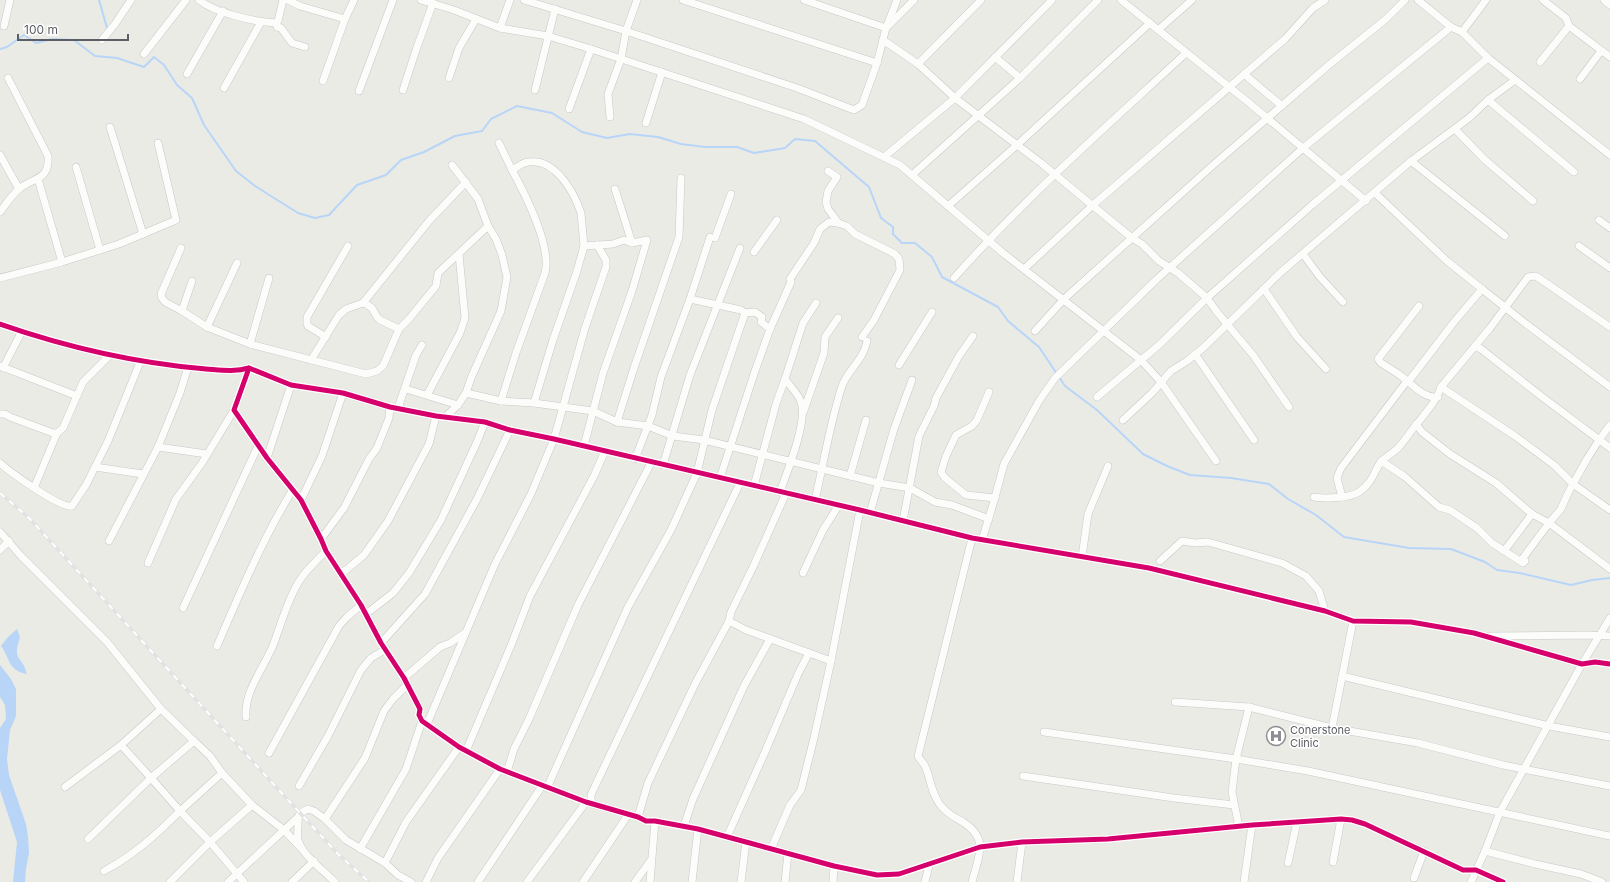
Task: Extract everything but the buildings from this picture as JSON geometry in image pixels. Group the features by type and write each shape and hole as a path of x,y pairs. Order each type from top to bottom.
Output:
{"street":[{"path":"4,26 10,0"},
{"path":"102,40 131,0"},
{"path":"144,54 186,0"},
{"path":"199,0 210,7 223,11 261,22 276,23"},
{"path":"276,23 278,21 283,0"},
{"path":"288,0 301,3 345,19"},
{"path":"323,81 345,19 354,0"},
{"path":"359,91 393,0"},
{"path":"421,0 433,2 500,28 548,36 591,49 804,119 900,166 988,240 1141,360 1161,382 1216,460"},
{"path":"500,28 510,0"},
{"path":"524,0 626,30 797,88 850,110 857,109 862,105 877,63 886,28 897,0"},
{"path":"610,117 608,94 621,59 626,30 637,0"},
{"path":"683,0 877,63"},
{"path":"804,0 886,28"},
{"path":"886,28 914,0"},
{"path":"918,64 981,0"},
{"path":"884,157 954,98 1052,0"},
{"path":"912,175 980,116 1098,0"},
{"path":"1122,0 1366,201"},
{"path":"1158,30 1192,0"},
{"path":"1024,268 1093,205 1285,39 1313,8 1325,0"},
{"path":"1035,331 1064,299 1266,118 1386,19 1405,0"},
{"path":"1418,0 1451,27 1462,32 1488,58 1610,156"},
{"path":"1462,32 1486,0"},
{"path":"1543,0 1566,18 1569,26 1610,57"},
{"path":"1604,0 1610,5"},
{"path":"403,90 433,2"},
{"path":"535,90 555,9"},
{"path":"187,74 223,11"},
{"path":"449,78 459,48 476,19"},
{"path":"224,88 261,22"},
{"path":"276,23 277,27 281,28 292,43 305,47"},
{"path":"948,206 1150,23"},
{"path":"1540,62 1569,26"},
{"path":"982,540 1004,464 1039,401 1055,378 1170,268 1303,148 1451,27"},
{"path":"883,40 918,64 954,98 1041,163 1132,238 1142,244 1159,261 1178,273 1207,298 1253,355 1289,406"},
{"path":"569,109 591,49"},
{"path":"1580,79 1601,50"},
{"path":"954,278 988,240 1054,175 1186,53"},
{"path":"995,57 1020,78"},
{"path":"1097,397 1170,335 1207,298 1341,180 1488,58"},
{"path":"646,123 662,72"},
{"path":"1244,74 1282,106"},
{"path":"0,212 19,189 38,179 46,171 49,164 48,156 8,78"},
{"path":"1123,420 1152,393 1171,371 1204,348 1281,272 1375,194 1411,161 1455,129 1488,100 1515,80"},
{"path":"1488,100 1574,172"},
{"path":"110,127 143,234"},
{"path":"1455,129 1484,159 1533,201"},
{"path":"499,143 531,206 540,231 547,262 545,273 516,353 501,401"},
{"path":"0,278 62,262 100,250 176,220 158,144"},
{"path":"0,155 19,189"},
{"path":"512,170 531,161 550,166 559,173 564,180 581,213 584,246 534,403"},
{"path":"1411,161 1505,236"},
{"path":"445,417 458,405 466,393 471,378 501,312 507,277 502,255 496,239 488,226 478,199 452,165"},
{"path":"76,167 100,250"},
{"path":"828,170 836,176 828,191 826,202 828,209 838,223"},
{"path":"617,422 679,237 681,178"},
{"path":"38,179 62,262"},
{"path":"311,360 342,312 363,303 429,221 466,182"},
{"path":"615,189 632,243"},
{"path":"635,458 648,426 662,372 713,237 731,194"},
{"path":"1375,194 1447,261 1505,308 1610,387"},
{"path":"754,252 777,220"},
{"path":"1599,220 1610,228"},
{"path":"720,478 755,371 790,280 814,243 820,229 829,222 838,223 847,226 855,234 895,254 899,259 900,270 864,339 864,350 843,385 834,413 823,469 815,500"},
{"path":"181,248 161,294 165,302 207,327 250,344 360,373 372,373 383,366 399,329 408,321 436,286 438,273 488,226"},
{"path":"584,246 613,244 624,240 632,243 646,240 632,291 603,373 584,446"},
{"path":"360,849 406,769 466,633 494,564 531,494 554,439 585,328 606,267 606,260 597,245"},
{"path":"326,337 308,326 307,317 348,246"},
{"path":"1579,246 1610,268"},
{"path":"664,465 690,375 740,248"},
{"path":"427,395 460,334 465,318 459,254"},
{"path":"1303,254 1320,277 1343,302"},
{"path":"207,327 237,263"},
{"path":"1314,497 1342,497 1351,496 1360,492 1373,478 1381,461 1399,448 1416,424 1428,411 1438,397 1442,387 1528,277 1535,276 1580,305 1610,327"},
{"path":"250,344 269,278"},
{"path":"182,311 192,281"},
{"path":"1264,289 1297,337 1326,369"},
{"path":"1342,497 1338,478 1341,468 1454,322 1482,289"},
{"path":"690,299 741,310 745,313 755,312 762,317 761,322 770,329"},
{"path":"363,303 372,308 380,320 399,329"},
{"path":"754,486 776,404 786,380 803,323 816,303"},
{"path":"1419,306 1378,359 1382,364 1408,382 1415,389 1429,396 1438,397"},
{"path":"899,365 932,312"},
{"path":"478,882 545,787 628,607 671,530 697,473 712,410 745,313"},
{"path":"638,817 652,776 695,684 729,621 731,612 754,565 783,492 803,413 824,353 825,337 838,318"},
{"path":"0,324 65,344 141,360 188,367 238,371 248,368 291,385 343,393 390,407 436,416 485,422 510,430 839,505 972,538 1149,568 1325,611 1353,621 1423,623 1481,635 1582,664 1595,662 1610,664"},
{"path":"22,331 1,367 77,396"},
{"path":"902,521 910,488 919,436 936,398 959,356 973,336"},
{"path":"398,408 406,389 416,355 422,344"},
{"path":"1475,346 1481,349 1610,448"},
{"path":"34,488 57,433 62,428 83,382 111,354"},
{"path":"1195,354 1254,440"},
{"path":"0,463 12,474 34,488 63,505 70,507 74,504 108,441 141,360"},
{"path":"109,541 158,447 180,393 188,367"},
{"path":"148,563 176,499 207,454 234,410 248,368"},
{"path":"786,380 801,402 803,413"},
{"path":"870,513 894,428 912,380"},
{"path":"267,458 291,385"},
{"path":"1442,387 1516,436 1554,465 1573,484 1610,510"},
{"path":"406,389 458,405"},
{"path":"989,392 977,420 972,426 956,435 946,456 941,472 945,478 966,495 995,498"},
{"path":"301,500 322,456 343,393"},
{"path":"466,393 501,401 534,403 593,411 617,422 648,426 673,436 704,440 879,483 910,488 935,502 952,506 989,519"},
{"path":"321,538 344,508 369,459 377,448 388,418 390,407"},
{"path":"234,410 258,446 301,500 321,538 326,551 361,605 381,643 386,649 420,709 419,715 425,723 462,749 504,770 545,787 638,817 646,821 656,821 684,826 746,841 877,879 930,865 980,847 1022,842 1108,839 1252,825 1341,819 1352,820 1365,824 1463,870 1476,870 1502,882"},
{"path":"0,414 5,414 52,433 57,433"},
{"path":"340,573 364,555 388,521 429,444 436,416"},
{"path":"850,476 866,420"},
{"path":"366,614 393,593 409,573 441,520 485,422"},
{"path":"1416,424 1422,432 1450,454 1496,483 1532,514 1549,523 1610,569"},
{"path":"1381,461 1404,476 1439,507 1450,510 1477,528 1492,543 1520,562 1524,562 1523,558 1561,509 1573,484 1598,440 1610,425"},
{"path":"381,643 425,594 477,499 510,430"},
{"path":"183,608 258,446"},
{"path":"158,447 207,454"},
{"path":"385,864 406,822 462,749 512,643 530,596 594,476 605,451"},
{"path":"426,882 438,858 504,770 529,718 578,604 651,463"},
{"path":"1082,557 1088,514 1108,466"},
{"path":"95,467 143,474"},
{"path":"528,882 588,802 740,483"},
{"path":"217,646 256,557 292,490"},
{"path":"804,573 822,530 839,505"},
{"path":"771,849 790,805 801,790 831,661 860,510"},
{"path":"1504,551 1532,514"},
{"path":"0,532 77,614 107,642 161,709 210,756 222,773 252,805 284,830 335,882"},
{"path":"972,538 918,756 925,767 934,796 941,807 951,816 974,830 978,835 980,847 972,882"},
{"path":"0,550 9,541"},
{"path":"1160,561 1182,541 1195,543 1208,542 1276,561 1306,576 1318,591 1325,611"},
{"path":"246,717 245,711 250,691 268,657 294,589 305,574 326,551"},
{"path":"269,753 339,626 361,605"},
{"path":"1471,882 1486,852 1500,812 1582,664 1610,618"},
{"path":"729,621 746,630 831,661"},
{"path":"1332,728 1353,621"},
{"path":"325,819 364,758 384,711 405,682 440,647 450,643 466,633"},
{"path":"1481,635 1610,636"},
{"path":"684,826 693,799 744,686 770,639"},
{"path":"299,786 328,736 361,670 371,658 386,649"},
{"path":"727,837 798,674 809,653"},
{"path":"1342,676 1549,726 1610,737"},
{"path":"1175,702 1248,707 1332,728 1418,744 1486,761 1610,786"},
{"path":"1239,827 1232,792 1236,759 1248,707"},
{"path":"65,787 121,744 161,709"},
{"path":"1044,732 1236,759 1308,771 1610,836"},
{"path":"88,839 151,778 194,741"},
{"path":"121,744 180,811 210,842 244,882"},
{"path":"104,871 139,849 222,773"},
{"path":"1023,776 1174,798 1234,805"},
{"path":"170,882 210,842 252,805"},
{"path":"228,882 297,818 300,813 308,809 314,811 325,819 340,835 385,864 398,876 411,882"},
{"path":"583,882 628,815"},
{"path":"297,818 298,840 301,848"},
{"path":"1333,862 1341,819"},
{"path":"650,882 656,821"},
{"path":"1288,863 1297,822"},
{"path":"1244,882 1252,825"},
{"path":"692,882 698,829"},
{"path":"741,882 746,841"},
{"path":"1017,882 1022,842"},
{"path":"1414,878 1424,851"},
{"path":"1486,852 1581,874 1602,882"},
{"path":"785,882 788,853"},
{"path":"635,882 651,860"},
{"path":"292,882 314,861"},
{"path":"925,882 930,865"},
{"path":"833,882 834,866"}],"water":[{"path":"17,629 20,637 17,655 23,663 27,674 16,670 13,667 1,646"},
{"path":"0,665 11,679 16,689 16,716 10,730 7,759 9,775 26,824 28,837 29,853 25,882 13,882 17,842 0,790 0,728 6,719 5,705 0,697"}],"waterway":[{"path":"99,0 107,28"},
{"path":"0,49 7,47 24,35 36,43 52,39 74,40 95,56 117,58 144,67 154,57 164,65 177,85 192,98 204,125 236,171 255,186 298,213 315,218 329,215 357,185 386,175 401,160 424,152 455,136 482,131 491,119 517,106 552,113 582,132 607,138 630,134 658,137 681,144 705,147 737,147 754,153 785,148 795,139 815,141 869,187 881,218 893,227 893,234 902,243 915,243 932,257 942,277 998,307 1008,321 1039,347 1065,386 1097,410 1143,454 1190,475 1231,478 1269,484 1288,499 1316,515 1344,537 1409,548 1451,549 1485,562 1497,570 1520,573 1571,585 1592,580 1610,578"}],"railway":[{"path":"0,493 29,518 338,854 369,882"}],"cycle path":[{"path":"0,324 76,347 154,363 223,370 249,368 291,385 343,393 390,407 436,416 485,422 510,430 860,510 972,538 1149,568 1325,611 1353,621 1411,622 1474,633 1582,664 1595,662 1610,664"},
{"path":"249,368 234,410 267,458 301,500 326,551 361,605 381,643 404,678 420,709 419,715 422,721 459,747 500,769 586,802 638,817 646,821 655,821 698,829 834,866 877,875 899,874 980,847 1022,842 1108,839 1252,825 1341,819 1352,820 1365,824 1463,870 1476,870 1503,882"}],"place":[{"name":"Conerstone Clinic","path":"1276,736"}]}
